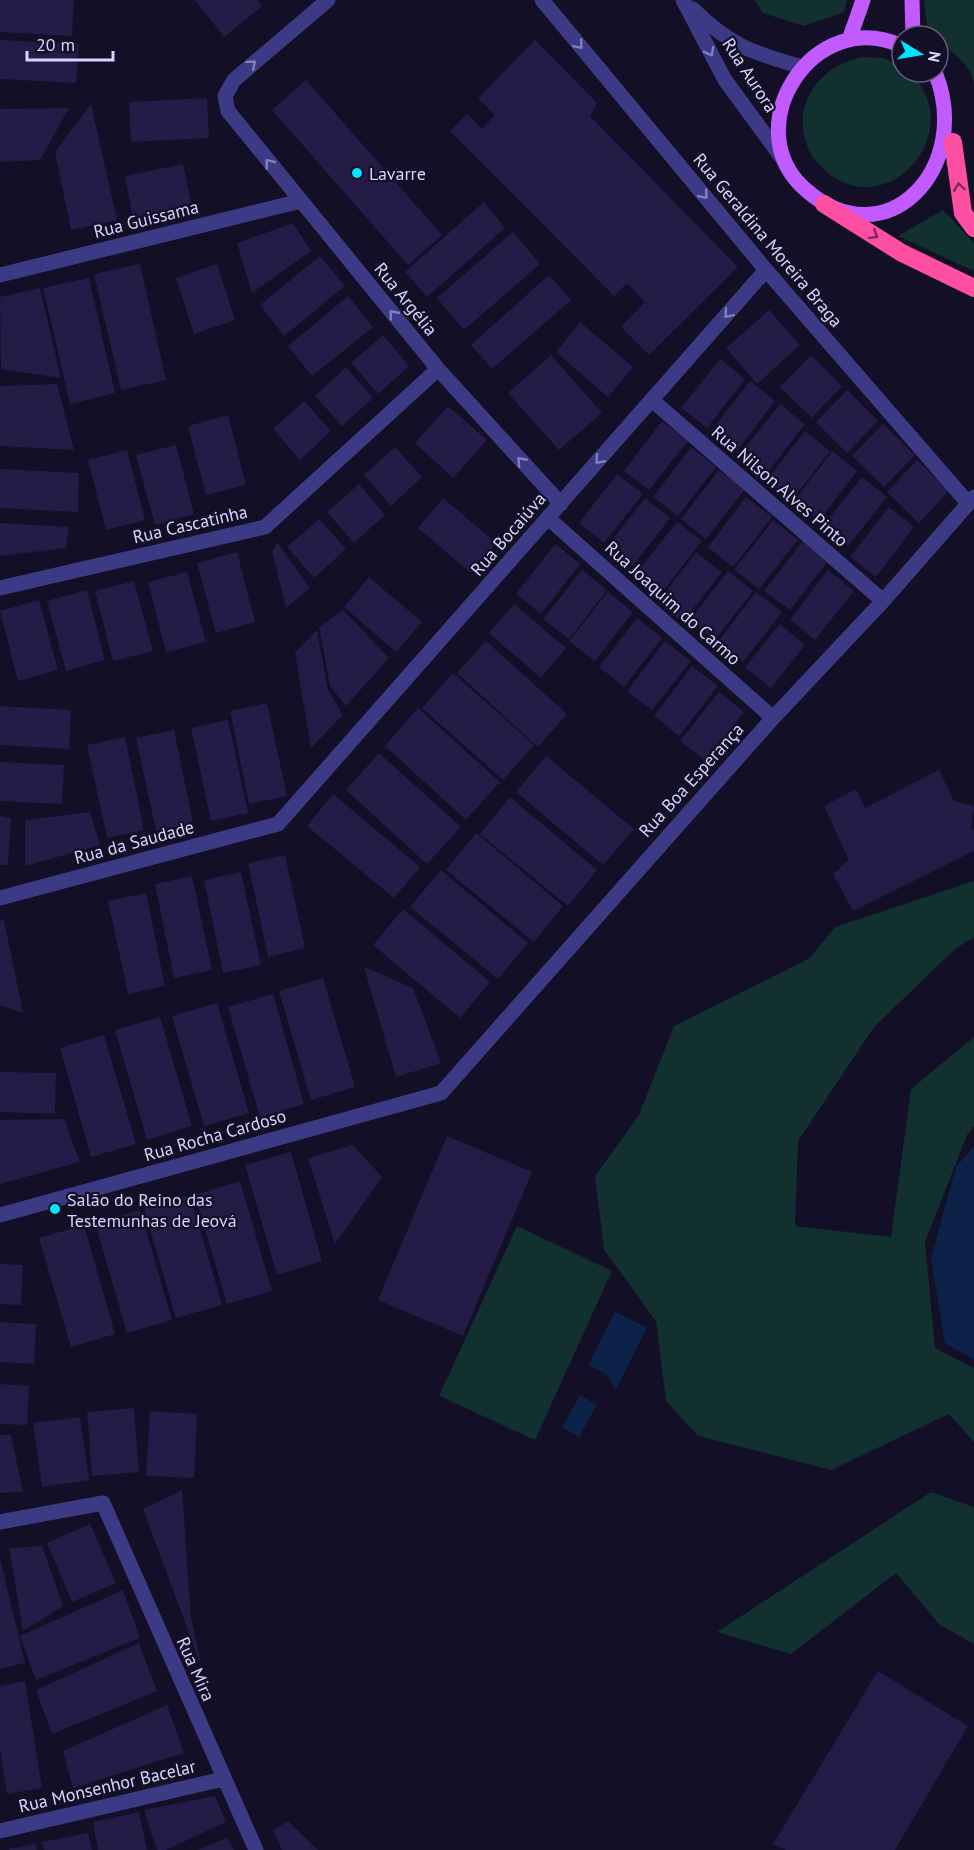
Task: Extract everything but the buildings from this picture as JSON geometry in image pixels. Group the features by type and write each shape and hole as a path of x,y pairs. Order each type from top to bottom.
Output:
{"highway":[{"path":"953,142 963,213 974,228"},
{"path":"824,204 902,253 974,288"}],"main road":[{"path":"849,40 863,0"},
{"path":"912,0 913,24"},
{"path":"890,43 871,39 849,40 823,50 802,67 787,90 779,115 780,142 789,168 804,189 824,204 850,213 869,214 905,206 927,190 944,168 953,142 954,115 943,84"}],"street":[{"name":"Rua Argélia","path":"328,0 234,80 225,96 228,111 438,369 561,504"},
{"name":"Rua Geraldina Moreira Braga","path":"542,0 766,270 971,500"},
{"name":"Rua Aurora","path":"684,0 708,25 744,50 802,67"},
{"name":"Rua Aurora","path":"684,0 725,80 789,168"},
{"name":"Rua Guissama","path":"0,275 301,201"},
{"name":"Rua Bocaiúva","path":"278,824 766,270"},
{"name":"Rua Cascatinha","path":"0,588 265,527 438,369"},
{"name":"Rua Nilson Alves Pinto","path":"652,400 883,601"},
{"name":"Rua Boa Esperança","path":"441,1093 773,718 883,601 971,500"},
{"name":"Rua Joaquim do Carmo","path":"548,518 773,718"},
{"name":"Rua da Saudade","path":"0,898 278,824"},
{"name":"Rua Rocha Cardoso","path":"0,1215 441,1093"},
{"name":"Rua Mira","path":"0,1522 103,1503 256,1850"},
{"name":"Rua Monsenhor Bacelar","path":"0,1831 223,1779"}],"green space":[{"path":"754,0 847,0 844,12 804,26 763,13"},
{"path":"924,0 974,0 974,85 966,65 950,51 950,24 927,24"},
{"path":"861,57 883,58 890,61 890,84 918,84 926,96 931,122 925,146 910,167 890,182 866,187 841,181 816,161 806,143 803,122 808,98 818,81 833,69"},
{"path":"943,210 974,243 974,271 898,236"},
{"path":"974,881 974,937 955,949 874,1027 798,1141 795,1226 891,1237 911,1089 974,1037 974,1126 967,1135 925,1242 935,1348 974,1368 974,1442 949,1414 831,1470 698,1436 666,1401 656,1321 604,1250 595,1176 639,1115 674,1026 809,959 835,927"},
{"path":"517,1226 612,1271 535,1440 439,1396"},
{"path":"931,1492 974,1507 974,1644 940,1625 896,1573 791,1654 717,1632"}],"water":[{"path":"974,1146 974,1360 945,1343 931,1259 956,1167"},
{"path":"615,1312 647,1328 616,1390 606,1374 588,1365"},
{"path":"580,1395 597,1405 579,1437 562,1427"}],"place":[{"name":"Lavarre","path":"357,173"},
{"name":"Salão do Reino das Testemunhas de Jeová","path":"55,1209"}]}
